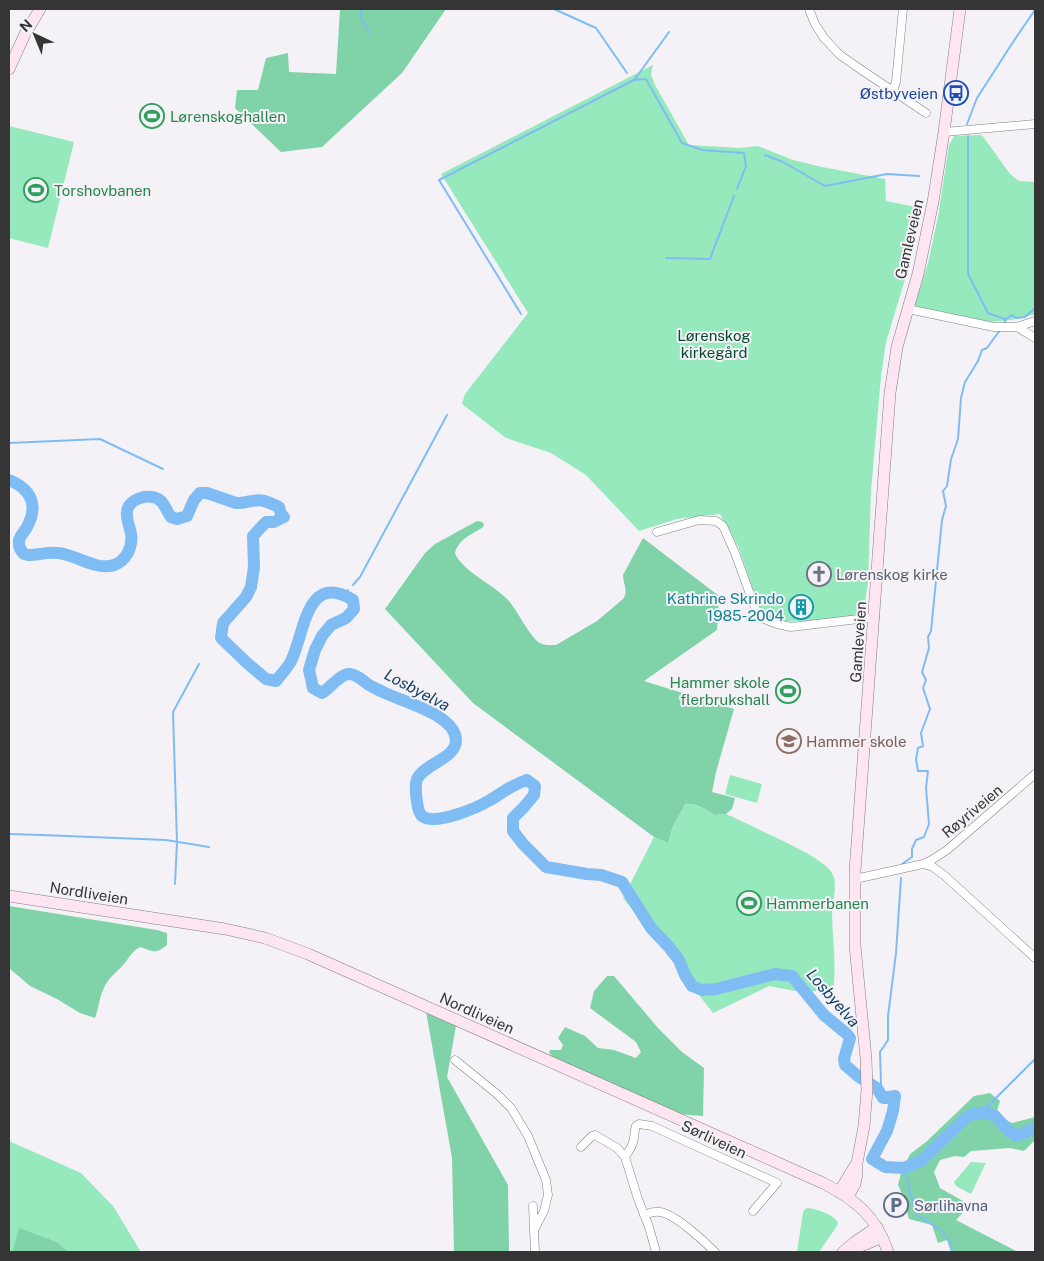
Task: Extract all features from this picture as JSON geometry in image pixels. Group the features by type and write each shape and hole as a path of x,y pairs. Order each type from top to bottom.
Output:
{"main road":[{"path":"9,69 34,9"},
{"path":"25,34 40,9"},
{"name":"Gamleveien","path":"844,1195 857,1162 863,1132 866,1100 866,1071 855,940 855,879 890,393 897,347 926,242 934,202 960,9"},
{"name":"Nordliveien","path":"9,896 250,934 286,945 798,1172 844,1195 863,1209 879,1232 888,1252"},
{"path":"845,1251 866,1244 879,1232"}],"street":[{"path":"809,9 815,24 824,38 840,55 926,113"},
{"path":"893,91 896,82 903,9"},
{"path":"944,132 1035,124"},
{"path":"908,309 1002,328 1018,327 1035,321"},
{"path":"1018,327 1035,338"},
{"path":"657,532 699,520 716,520 723,526 755,608 764,619 791,627 875,618"},
{"name":"Røyriveien","path":"855,879 930,861 947,850 1035,774"},
{"path":"923,864 933,867 945,876 1035,958"},
{"path":"455,1060 497,1094 511,1108 528,1136 546,1180 548,1195 544,1211 534,1230"},
{"name":"Sørliveien","path":"625,1157 633,1144 636,1126 639,1124 652,1126 776,1183 753,1211"},
{"path":"581,1147 595,1135 617,1148 625,1157 656,1252"},
{"path":"533,1206 535,1252"},
{"path":"644,1215 653,1212 669,1215 715,1252"}],"green space":[{"path":"340,9 446,9 402,73 322,147 281,152 235,108 237,90 258,90 266,58 288,53 289,72 336,74"},
{"name":"Lørenskog kirkegård","path":"653,65 651,74 655,85 689,145 740,148 758,146 793,160 885,179 886,201 921,208 910,263 886,342 881,376 871,491 868,583 863,615 824,620 791,621 781,621 771,617 759,606 738,546 720,514 677,519 639,531 586,475 551,453 506,438 462,404 465,394 528,313 441,174"},
{"name":"Torshovbanen","path":"9,126 74,142 48,248 9,238"},
{"path":"982,135 1010,174 1019,181 1035,182 1035,314 992,322 966,320 914,307 928,263 938,217 949,145 954,136"},
{"path":"477,521 484,524 483,527 466,537 460,544 455,553 458,559 470,571 507,599 536,640 544,645 556,645 597,621 623,599 626,590 623,575 643,538 719,596 717,630 644,681 734,709 712,792 735,798 732,809 726,814 715,815 697,805 685,804 673,826 668,843 654,837 473,703 385,609 425,553 435,544"},
{"path":"730,775 762,784 757,803 725,794"},
{"name":"Hammerbanen","path":"689,803 715,815 726,814 793,846 821,862 832,873 835,887 832,911 833,991 795,991 769,986 713,1013 623,898 654,837 668,843 673,826 685,804"},
{"path":"9,906 157,930 167,933 167,945 157,951 140,947 133,953 106,984 95,1018 80,1013 30,986 9,968"},
{"path":"607,976 614,976 658,1028 682,1052 704,1068 703,1116 677,1114 549,1053 550,1050 561,1050 563,1045 558,1038 565,1027 585,1036 598,1048 614,1050 636,1058 641,1052 636,1042 590,1008 594,991"},
{"path":"425,1006 457,1020 447,1077 508,1185 509,1252 454,1252 452,1158"},
{"path":"990,1093 1000,1101 997,1111 1004,1119 1012,1123 1035,1117 1035,1140 1024,1151 1010,1148 971,1151 964,1157 955,1156 940,1160 934,1172 940,1188 970,1205 956,1220 1018,1252 951,1252 947,1240 938,1243 932,1225 909,1219 898,1185 901,1173 910,1154 926,1142 974,1096"},
{"path":"9,1141 81,1173 113,1206 141,1252 69,1252 57,1242 19,1229 12,1252 9,1252"},
{"path":"971,1162 986,1163 971,1194 956,1186 954,1182"},
{"path":"808,1208 828,1214 838,1222 837,1226 819,1252 797,1252 803,1212"},
{"path":"19,1228 57,1242 69,1252 12,1252"}],"waterway":[{"path":"360,9 362,20 369,32"},
{"path":"554,9 596,28 627,73"},
{"path":"967,124 977,98 1035,10"},
{"path":"635,79 669,32"},
{"path":"521,314 439,180 634,80 646,79 682,143 702,150 744,153 746,166 737,189"},
{"path":"968,136 968,274 988,313 1005,319"},
{"path":"765,155 783,162 825,186 887,174 919,176"},
{"path":"666,258 710,259 734,196"},
{"path":"1004,324 1006,319 1012,315 1016,318 1025,317 1035,308"},
{"path":"902,864 912,857 912,849 916,840 924,837 929,824 926,788 928,771 918,771 916,759 918,748 923,746 921,733 930,709 923,688 926,680 922,672 929,648 928,637 931,631 942,520 946,506 943,491 947,486 951,459 958,439 961,398 965,382 978,361 982,350 987,348 1000,330"},
{"path":"353,585 360,577 447,415"},
{"path":"9,443 100,439 163,469"},
{"name":"Losbyelva","path":"9,480 23,488 31,499 31,519 19,540 21,551 24,554 65,554 100,566 114,565 128,553 131,544 127,517 128,507 131,503 141,498 157,498 171,517 177,519 187,516 194,500 200,493 207,493 236,503 261,500 279,507 284,517 274,522 266,522 253,536 254,567 251,587 246,597 223,623 221,638 266,679 276,681 291,662 305,620 310,608 317,599 326,593 338,593 353,600 354,609 346,618 331,625 322,636 315,650 309,670 313,688 322,693 343,676 350,674 379,690 426,710 447,723 453,731 456,740 455,746 451,752 426,769 417,779 417,800 422,816 428,819 436,819 456,815 484,803 512,786 527,780 535,786 534,795 513,818 513,831 523,844 546,867 601,875 622,882 651,928 679,960 692,986 702,990 716,989 775,974 792,976 824,1015 850,1038 844,1059 845,1065 859,1077 877,1088 883,1098 895,1096 887,1131 872,1159 885,1167 904,1168 922,1160 969,1115 986,1112 995,1116 1010,1132 1017,1136 1035,1128"},
{"name":"Losbyelva","path":"344,595 348,590"},
{"path":"175,884 177,842 173,712 199,664"},
{"path":"9,834 166,840 209,847"},
{"path":"877,1088 881,1084 880,1052 888,1040 888,1016 896,953 901,878"},
{"path":"982,1112 1035,1059"},
{"path":"904,1168 916,1215 934,1225 944,1234 951,1245 952,1252"}],"place":[{"name":"Østbyveien","path":"956,93"},
{"name":"Lørenskoghallen","path":"152,116"},
{"name":"Torshovbanen","path":"36,190"},
{"name":"Lørenskog kirke","path":"819,574"},
{"name":"Kathrine Skrindo 1985-2004","path":"801,607"},
{"name":"Hammer skole flerbrukshall","path":"788,691"},
{"name":"Hammer skole","path":"789,741"},
{"name":"Hammerbanen","path":"749,903"},
{"name":"Sørlihavna","path":"896,1205"}]}
